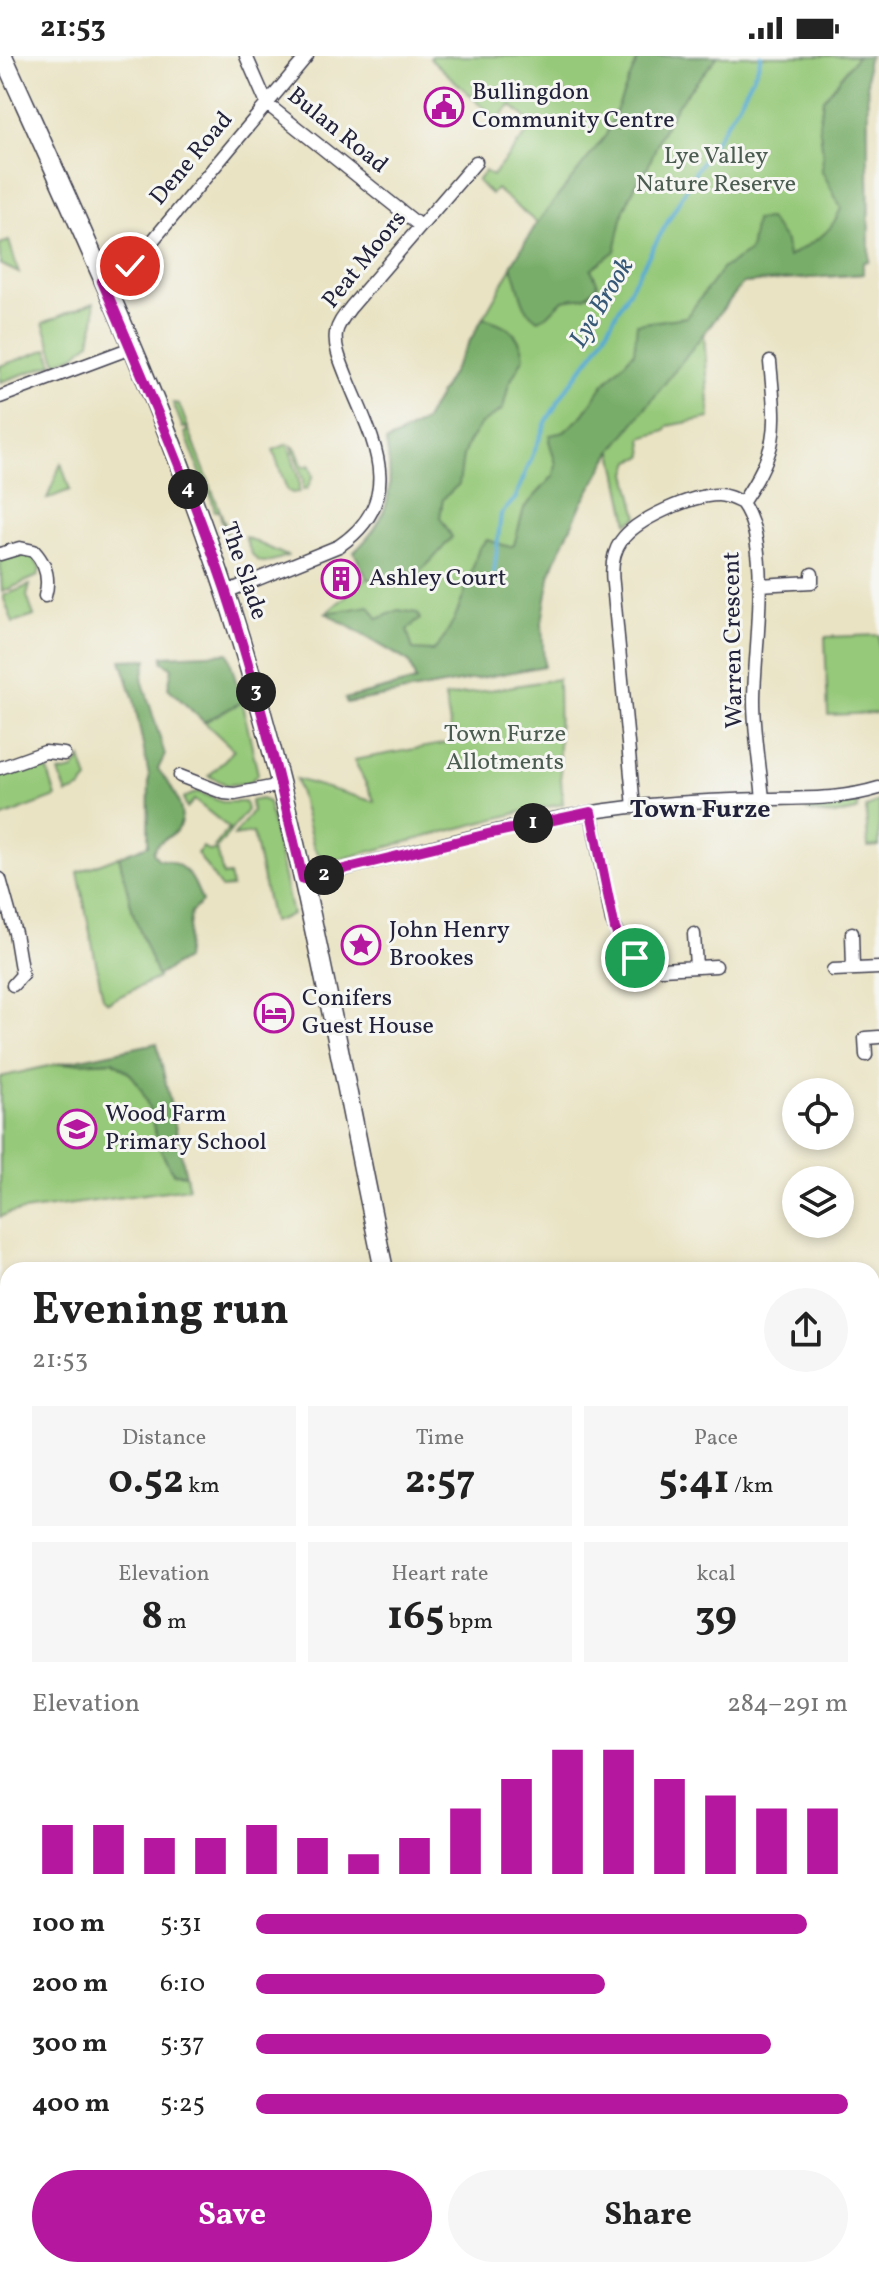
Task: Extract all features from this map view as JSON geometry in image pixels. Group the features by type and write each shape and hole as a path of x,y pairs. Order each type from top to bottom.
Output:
{"main road":[{"name":"The Slade","path":"3,56 166,432 226,592 281,785 303,879 382,1262"}],"street":[{"name":"Bulan Road","path":"246,56 267,104 420,226"},
{"name":"Dene Road","path":"102,281 130,266 139,257 307,56"},
{"name":"Peat Moors","path":"226,592 339,546 369,516 379,490 380,466 340,358 336,333 351,307 476,162"},
{"path":"0,397 131,348"},
{"path":"634,807 612,573 617,548 640,523 679,506 719,495 742,503 765,468 772,446 774,421 770,362"},
{"name":"Warren Crescent","path":"742,503 750,517 754,534 759,585 754,700 763,799"},
{"path":"0,554 20,548 34,551 46,572 48,584 45,596"},
{"path":"759,585 812,582 812,574"},
{"path":"0,768 45,752 64,754"},
{"path":"180,776 224,793 281,785"},
{"path":"303,879 591,812 763,799 840,798 879,788"},
{"path":"591,812 612,921 623,946 635,958 655,967 716,966"},
{"path":"0,879 15,933 22,975 13,985"},
{"path":"852,933 853,969"},
{"path":"694,934 696,967"},
{"path":"833,970 879,968"},
{"path":"866,1055 865,1038 879,1037"}],"green space":[{"path":"639,56 718,56 678,104 661,134 648,167 624,210 615,251 591,269 598,284 594,290 586,296 563,300 539,320 527,310 511,266 537,223 606,135"},
{"path":"857,56 870,56 867,61 869,261 863,262 863,274 743,283 613,450 581,505 551,570 542,622 544,666 347,703 345,699 416,681 409,662 326,613 369,606 378,619 398,610 417,613 420,619 407,630 413,650 432,651 454,619 479,548 487,540 510,547 514,545 524,508 554,475 556,464 550,435 564,432 584,414 603,385 634,352 637,324 686,317 723,268 750,251 755,220 769,219 786,242 788,257 819,238 831,226 841,208 822,171 819,124 823,100"},
{"name":"Lye Valley Nature Reserve","path":"870,56 867,61 869,261 863,262 863,274 743,283 704,334 710,418 668,426 666,431 642,438 644,456 631,461 627,473 638,517 628,523 613,451 577,510 558,554 545,599 542,627 544,666 347,703 345,699 416,681 409,662 326,613 367,578 354,552 375,528 387,502 390,474 386,442 424,422 537,223 496,189 491,194 477,181 485,171 492,176 534,125 511,105 497,120 430,58"},
{"path":"9,241 19,273 0,264 0,244"},
{"path":"94,302 90,342 75,355 57,363 43,323"},
{"path":"483,318 511,330 519,341 524,357 509,384 503,409 480,425 468,443 459,484 443,499 440,517 452,537 425,566 406,579 381,582 367,578 354,552 375,528 387,502 390,474 386,442 424,422"},
{"path":"48,349 53,364 0,382 0,366"},
{"path":"173,403 179,404 228,532 225,533 219,511 215,511 185,433 188,431 186,427 183,428"},
{"path":"288,444 299,480 299,492 287,490 273,450"},
{"path":"292,446 303,467 310,465 313,476 307,489 303,490 303,480"},
{"path":"61,463 70,490 47,499"},
{"path":"245,537 287,556 259,561 252,554"},
{"path":"19,554 32,555 40,568 38,576 2,592 0,559"},
{"path":"30,585 27,596 34,616 13,623 3,596"},
{"path":"879,635 879,713 828,715 825,637"},
{"path":"228,653 242,702 204,722 168,688 172,668 162,661 163,656"},
{"path":"147,659 142,679 165,755 158,769 177,798 181,815 177,830 157,845 153,852 158,859 175,863 187,872 202,902 191,912 185,959 157,976 133,913 119,856 148,845 149,776 134,700 121,660"},
{"name":"Town Furze Allotments","path":"558,679 563,804 338,860 324,858 314,848 296,779 375,802 354,760 453,742 445,697"},
{"path":"242,702 258,774 249,783 227,785 209,776 234,750 204,722"},
{"path":"81,758 88,780 80,789 67,794 59,773 73,770"},
{"path":"39,761 46,765 56,797 0,818 0,774"},
{"path":"198,792 222,802 245,802 247,810 217,848 214,847 229,828 194,800 187,808 183,798"},
{"path":"261,799 268,802 292,915 272,922 253,833 234,836 252,811 251,801"},
{"path":"879,801 879,846 868,847 866,808"},
{"path":"859,802 857,811 838,814 813,813 804,807"},
{"path":"203,847 209,851 217,850 223,876 229,875 232,887 221,888 197,853"},
{"path":"119,856 133,913 158,978 108,1002 103,998 78,872"},
{"path":"157,1043 186,1175 174,1173 167,1162 146,1100 129,1073 113,1061 57,1064"},
{"name":"Wood Farm Primary School","path":"113,1061 131,1075 140,1088 161,1150 174,1173 186,1175 189,1188 9,1213 0,1217 0,1077 57,1064"}],"waterway":[{"name":"Lye Brook","path":"494,573 501,514 515,499 547,420 596,350 696,171 738,105 761,56"}],"place":[{"name":"Bullingdon Community Centre","path":"444,107"},
{"name":"Ashley Court","path":"341,579"},
{"name":"John Henry Brookes","path":"361,945"},
{"name":"Conifers Guest House","path":"274,1013"},
{"name":"Wood Farm Primary School","path":"77,1129"}],"district":[{"name":"Town Furze","path":"700,810"}],"route":[{"path":"130,266 102,281 154,401 226,592 266,731 303,879 591,812 618,940 635,958"}]}
